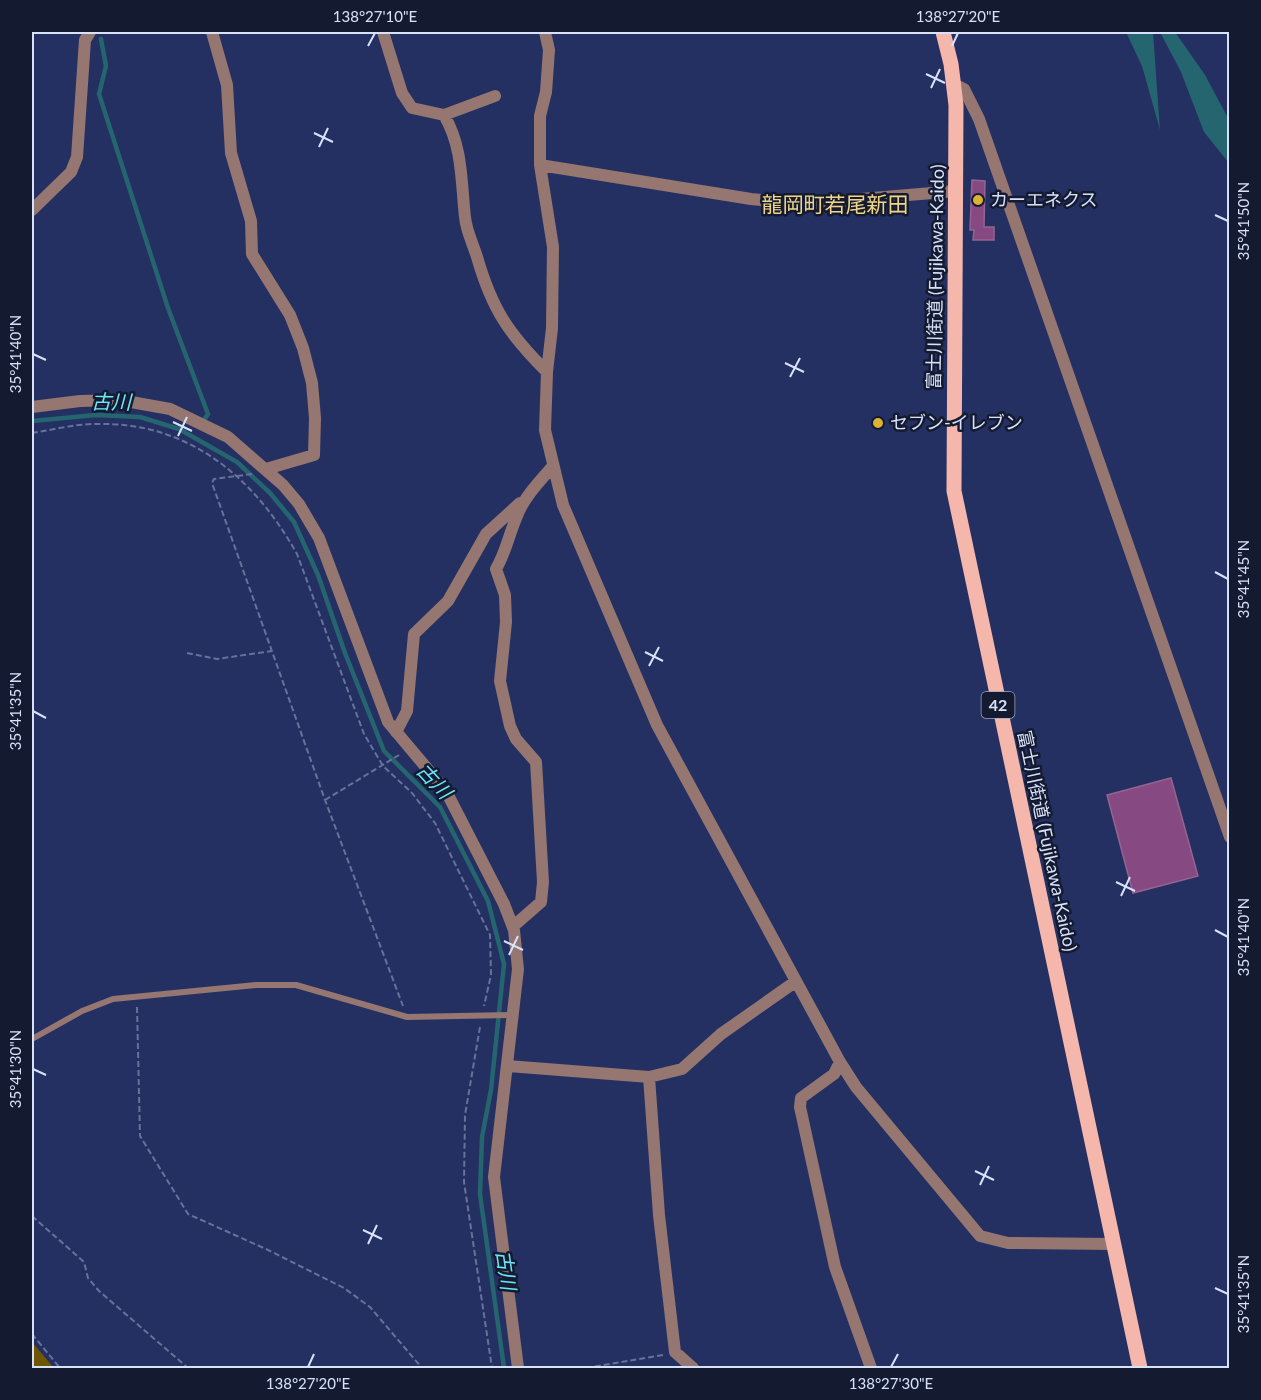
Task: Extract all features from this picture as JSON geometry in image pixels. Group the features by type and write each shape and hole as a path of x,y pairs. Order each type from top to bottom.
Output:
{"main road":[{"name":"富士川街道 (Fujikawa-Kaido)","path":"943,32 954,84 956,191 954,491 1140,1368"}],"street":[{"path":"32,210 64,180 77,157 85,40 90,32"},
{"path":"212,32 226,85 231,153 252,221 252,254 290,315 303,348 312,383 315,418 314,455 266,469"},
{"path":"383,32 402,93 412,108 444,115 495,96"},
{"path":"545,32 549,50 546,92 540,116 540,165 553,247 552,328 547,372 545,430 563,505 657,725 840,1062 856,1086 980,1236 1008,1243 1113,1244"},
{"path":"954,84 964,89 979,119 1230,837"},
{"path":"444,115 453,129 462,166 465,220 487,292 504,325 547,372"},
{"path":"540,165 751,199 801,204 956,191"},
{"path":"32,407 80,401 120,400 170,410 228,437 266,469 299,504 319,538 379,702 396,732 450,797 510,917 518,955 494,1177 518,1368"},
{"path":"396,732 407,711 414,634 448,601 486,534 532,490 553,466"},
{"path":"517,923 542,902 544,895 542,860 536,762 513,732 500,681 506,622 505,594 496,569 506,552 517,514 532,490"},
{"path":"507,1066 649,1077 682,1069 721,1034 795,982"},
{"path":"840,1062 834,1074 801,1098 800,1107 835,1267 871,1368"},
{"path":"649,1077 659,1215 675,1352 693,1368"}],"lane":[{"path":"32,1039 82,1011 113,999 256,985 296,985 407,1017 511,1015"}],"path":[{"path":"32,433 93,424 148,428 177,438 205,452 240,477 282,528 297,554 364,734 383,766 412,793 435,823 490,935 491,975 465,1115 464,1182 492,1368"},
{"path":"246,476 214,479 212,483 325,800 407,1017"},
{"path":"187,653 216,659 272,651"},
{"path":"325,800 389,763 401,753"},
{"path":"137,996 140,1136 188,1214 266,1249 344,1288 370,1307 422,1368"},
{"path":"32,1216 84,1262 88,1278 99,1291 188,1368"},
{"path":"32,1334 60,1368"},
{"path":"586,1368 675,1352"}],"shaded area":[{"path":"1126,32 1153,32 1160,130 1142,66"},
{"path":"1160,32 1175,32 1205,75 1229,120 1229,163 1204,132 1181,72"},
{"path":"32,1342 54,1368 32,1368"}],"building":[{"path":"972,180 985,181 984,227 994,227 994,240 973,240 974,230 970,230"},
{"path":"1171,778 1198,876 1133,893 1107,795"}],"waterway":[{"path":"101,39 106,66 99,94 168,308 208,414 204,420"},
{"name":"古川","path":"32,421 96,415 140,417 179,429 237,462 270,493 294,522 318,575 345,653 384,751 440,807 488,901 504,964 491,1090 482,1137 480,1194 504,1368"}],"place":[{"name":"カーエネクス","path":"978,200"},
{"name":"セブン-イレブン","path":"878,423"}],"district":[{"name":"龍岡町若尾新田","path":"835,205"}]}
